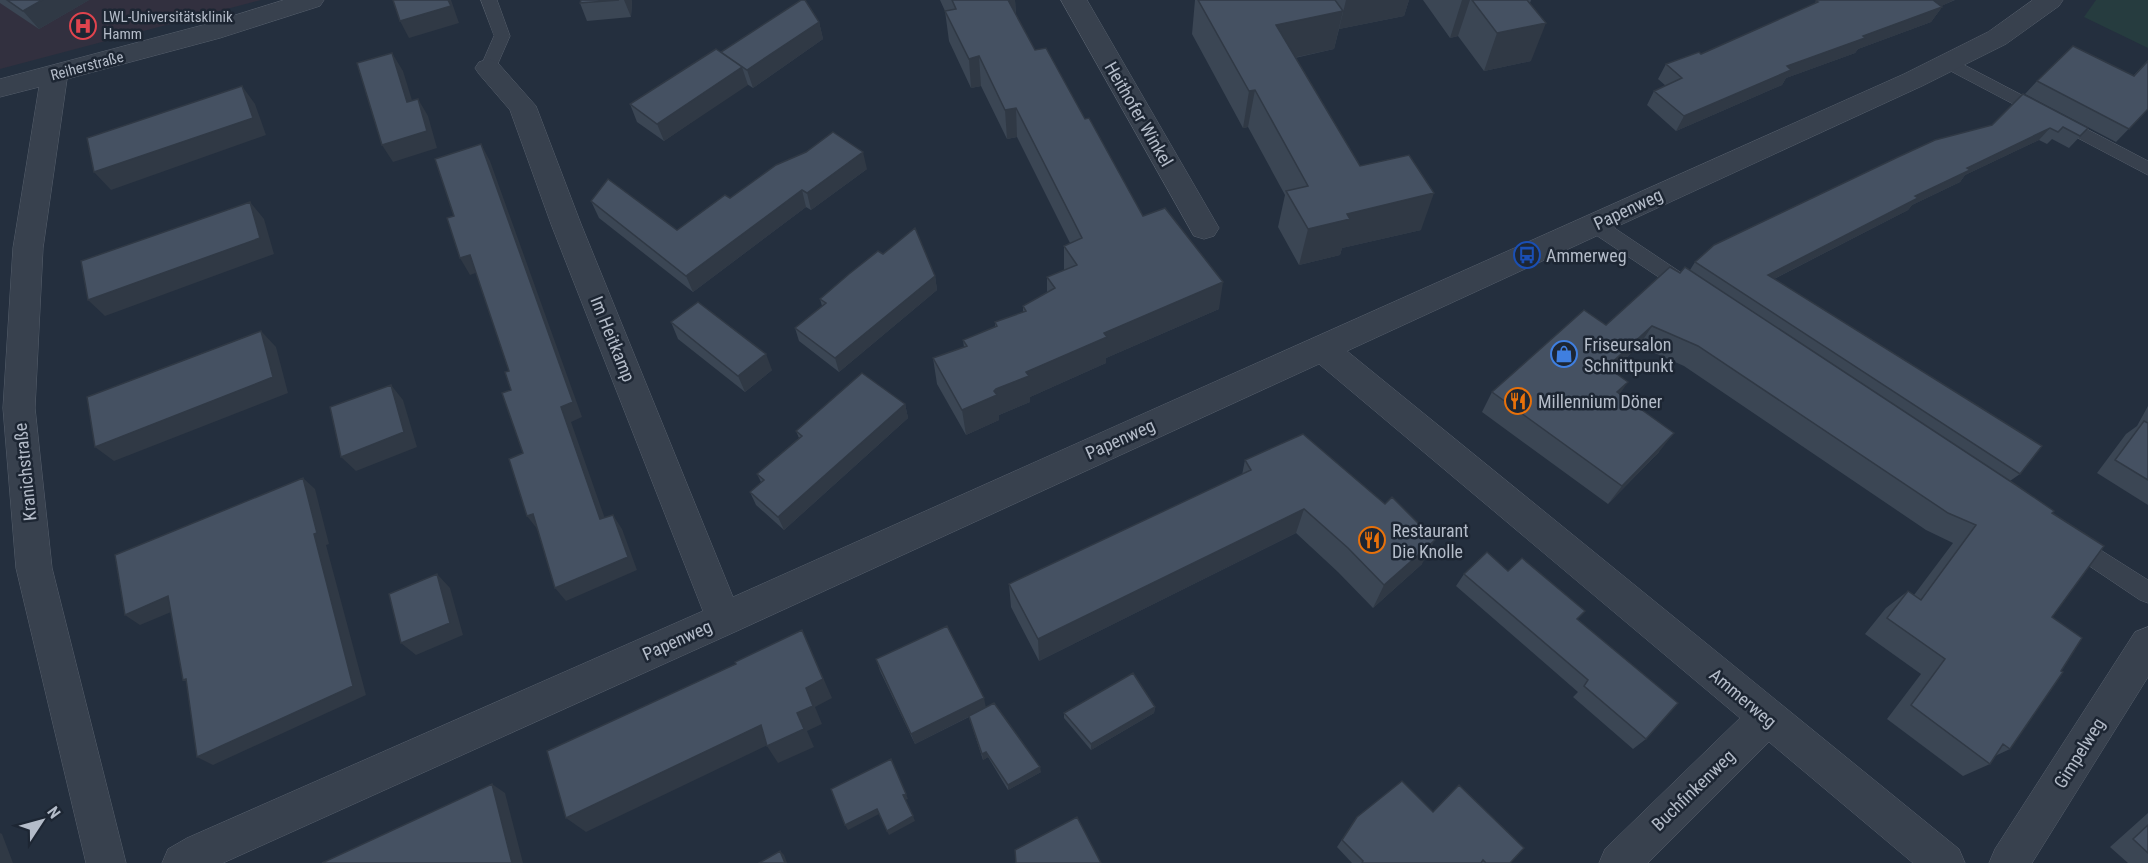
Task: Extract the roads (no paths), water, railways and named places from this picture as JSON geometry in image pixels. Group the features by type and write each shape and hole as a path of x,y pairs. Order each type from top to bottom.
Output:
{"street":[{"name":"Reiherstraße","path":"0,88 211,32 311,0"},
{"name":"Heithofer Winkel","path":"1074,0 1204,228"},
{"name":"Papenweg","path":"197,859 1949,63 1996,38 2050,0"},
{"name":"Im Heitkamp","path":"488,68 522,106 566,224 724,619"},
{"name":"Kranichstraße","path":"54,75 28,248 19,408 34,568 106,863"},
{"name":"Ammerweg","path":"1321,347 1945,863"},
{"name":"Gimpelweg","path":"2009,863 2148,644"},
{"name":"Buchfinkenweg","path":"1619,863 1767,718"}],"lane":[{"path":"488,68 502,36 489,0"},
{"path":"1949,63 2148,169"},
{"path":"1594,224 1702,296"},
{"path":"2059,533 2148,592"}],"place":[{"name":"LWL-Universitätsklinik Hamm","path":"83,26"},
{"name":"Ammerweg","path":"1527,255"},
{"name":"Friseursalon Schnittpunkt","path":"1564,354"},
{"name":"Millennium Döner","path":"1518,401"},
{"name":"Restaurant Die Knolle","path":"1372,540"}]}
